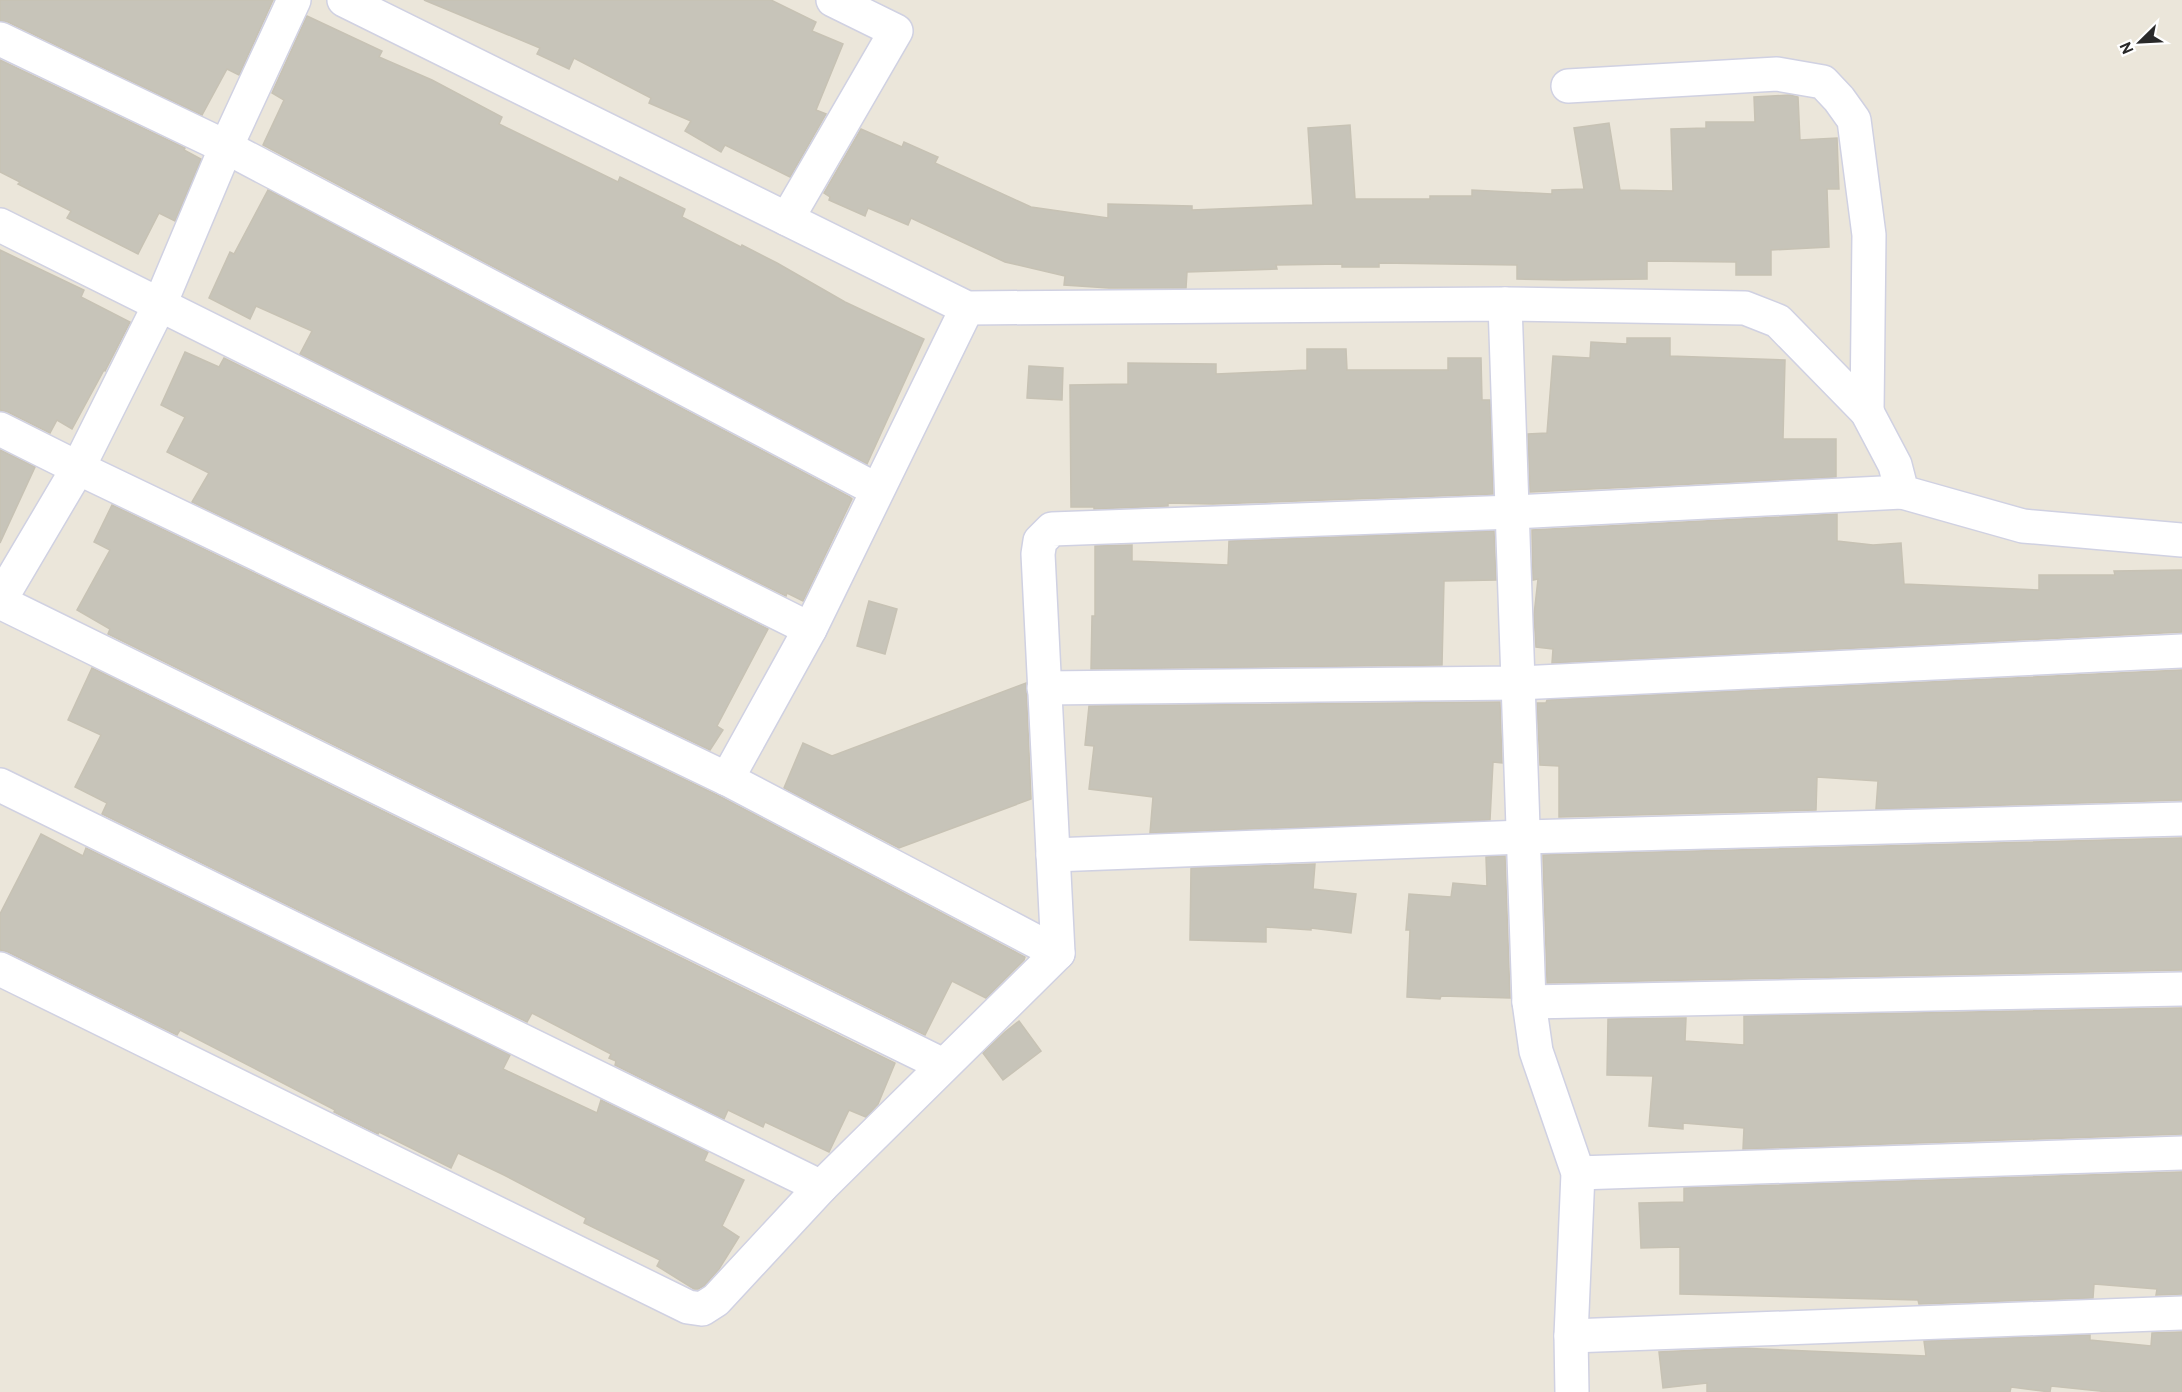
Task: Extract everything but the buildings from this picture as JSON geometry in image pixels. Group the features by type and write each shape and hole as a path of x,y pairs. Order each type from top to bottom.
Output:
{"street":[{"path":"294,0 226,147 160,304 78,468 0,601 943,1065"},
{"path":"344,0 967,308 1505,304 1745,308 1778,321 1867,412 1895,465 1902,492"},
{"path":"832,0 896,31"},
{"path":"884,0 896,31"},
{"path":"787,219 896,31"},
{"path":"0,39 226,147 876,490"},
{"path":"1568,86 1777,74 1823,82 1839,99 1854,120 1869,235 1867,412"},
{"path":"0,225 810,629"},
{"path":"1505,304 1529,1002 1536,1051 1578,1173 1571,1336 1572,1392"},
{"path":"726,779 810,629 967,308"},
{"path":"0,429 726,779 1058,952"},
{"path":"0,969 688,1307 702,1309 716,1300 821,1187 1058,952 1038,554 1040,541 1052,529 1512,512 1902,492 2023,526 2182,540"},
{"path":"1044,688 1518,682 2182,651"},
{"path":"0,785 821,1187"},
{"path":"1053,855 1523,837 2182,819"},
{"path":"1529,1002 2182,989"},
{"path":"1578,1173 2182,1153"},
{"path":"1571,1336 2182,1313"}]}
